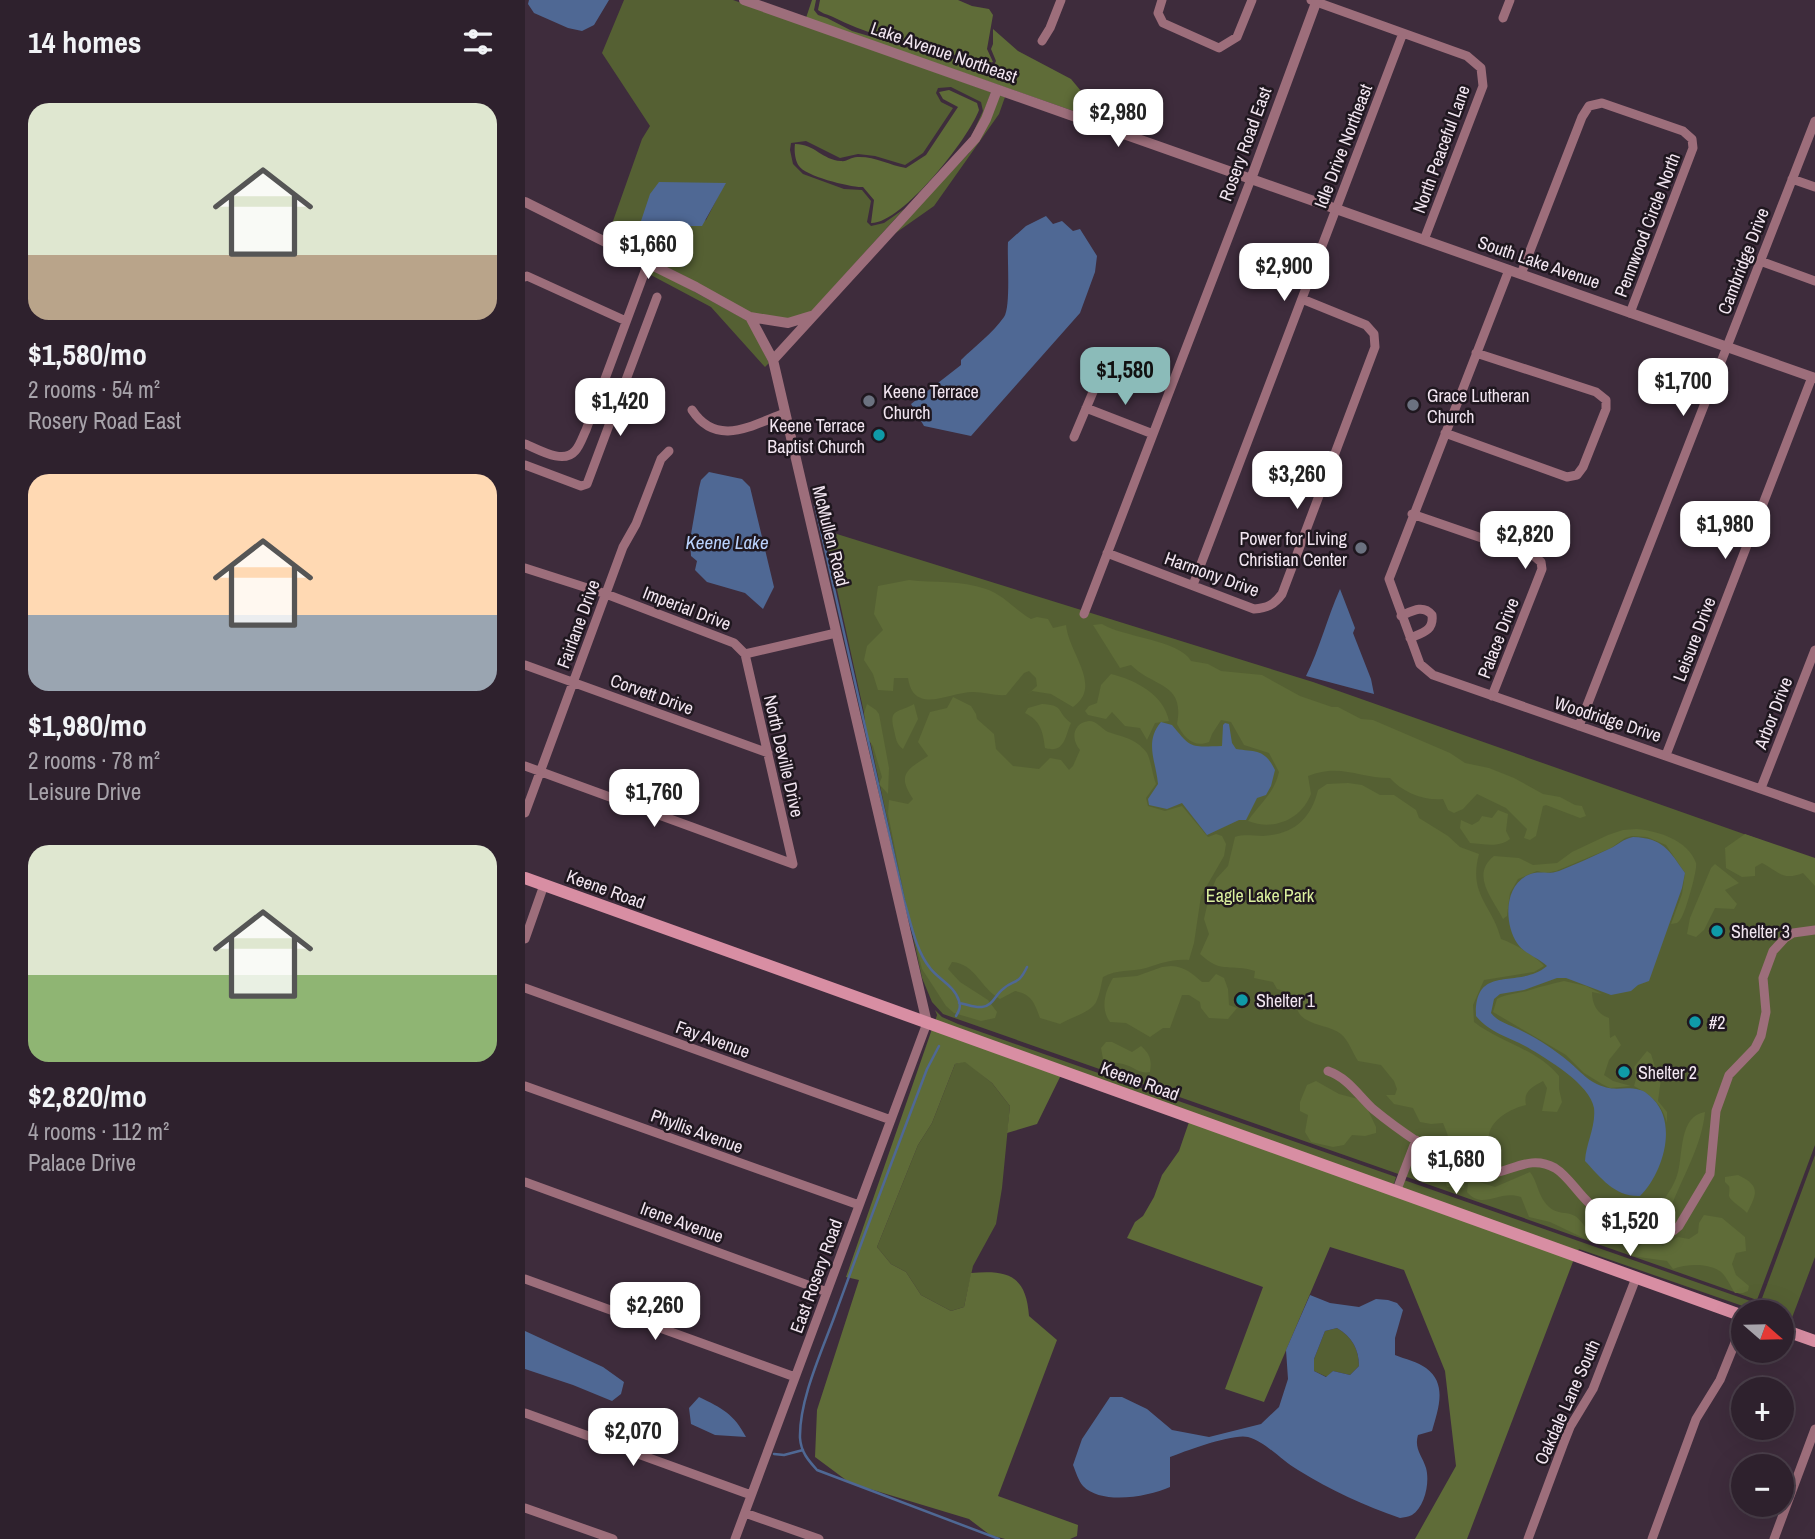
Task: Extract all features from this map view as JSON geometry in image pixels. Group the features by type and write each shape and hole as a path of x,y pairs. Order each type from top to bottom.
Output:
{"main road":[{"name":"Keene Road","path":"525,878 1731,1311"},
{"path":"1794,1334 1815,1342"}],"street":[{"name":"Lake Avenue Northeast","path":"744,0 1251,179"},
{"path":"1042,41 1061,0"},
{"path":"1162,0 1158,13 1163,23 1219,48 1237,37 1252,0"},
{"path":"1503,18 1510,0"},
{"path":"1315,1 1403,33"},
{"name":"Rosery Road East","path":"1084,614 1251,179 1315,1"},
{"name":"North Peaceful Lane","path":"1403,33 1467,56 1481,68 1483,86 1423,240"},
{"name":"Idle Drive Northeast","path":"1193,585 1403,33"},
{"path":"773,360 975,139 997,90"},
{"name":"Pennwood Circle North","path":"1521,274 1582,117 1589,107 1602,103 1683,131 1692,139 1693,148 1630,313"},
{"name":"Cambridge Drive","path":"1579,726 1815,121"},
{"name":"South Lake Avenue","path":"1251,179 1813,378"},
{"path":"1791,179 1815,187"},
{"path":"525,202 697,287 750,317 788,323 814,315"},
{"path":"1760,261 1815,281"},
{"path":"525,444 559,457 567,457 576,451 648,263"},
{"name":"Woodridge Drive","path":"1509,270 1389,579 1420,664 1433,676 1815,808"},
{"path":"525,277 540,281 626,321"},
{"path":"525,465 581,486 587,484 657,298"},
{"name":"Harmony Drive","path":"1107,553 1254,609 1275,604 1282,594 1375,347 1374,334 1366,325 1302,299"},
{"name":"McMullen Road","path":"750,317 773,360 927,1023"},
{"path":"1445,433 1567,477 1577,475 1583,467 1606,409 1606,400 1596,392 1476,353"},
{"name":"Leisure Drive","path":"1666,755 1813,378"},
{"path":"1074,437 1098,380"},
{"path":"1086,408 1153,434"},
{"path":"692,410 699,421 707,426 728,432 785,413"},
{"name":"Fairlane Drive","path":"525,813 623,547 636,524 661,459 669,451"},
{"name":"Palace Drive","path":"1412,514 1534,556 1541,562 1542,569 1492,696"},
{"name":"Imperial Drive","path":"525,568 606,594 734,643 745,654"},
{"path":"1401,616 1418,609 1425,609 1432,615 1428,631 1410,638"},
{"path":"745,654 837,633"},
{"name":"Arbor Drive","path":"1761,788 1815,650"},
{"name":"North Deville Drive","path":"541,772 793,864 745,654"},
{"name":"Corvett Drive","path":"525,665 768,753"},
{"path":"525,766 541,772"},
{"path":"525,939 544,886"},
{"path":"1328,1071 1340,1075 1375,1111 1416,1140 1476,1174 1495,1175 1527,1163 1545,1164 1557,1170 1599,1210 1652,1237 1672,1233 1710,1174 1716,1111 1729,1075 1755,1048 1761,1036 1766,1012 1763,978 1773,951 1793,933 1815,930"},
{"name":"Fay Avenue","path":"525,988 891,1120"},
{"name":"East Rosery Road","path":"735,1539 927,1023"},
{"name":"Phyllis Avenue","path":"525,1086 859,1205"},
{"path":"1395,1192 1416,1140"},
{"name":"Irene Avenue","path":"525,1182 827,1292"},
{"name":"Oakdale Lane South","path":"1528,1539 1570,1427 1593,1389 1636,1278"},
{"path":"525,1279 795,1377"},
{"path":"1652,1539 1696,1419 1731,1357"},
{"path":"525,1413 751,1495"},
{"path":"1774,1539 1815,1429"},
{"path":"525,1508 613,1539"},
{"path":"745,1513 818,1539"}],"green space":[{"path":"624,0 733,0 991,92 982,117 972,135 983,111 981,102 951,87 938,88 936,93 941,102 953,108 923,153 905,165 858,154 840,158 806,141 791,143 793,164 803,174 844,189 862,190 871,201 867,222 871,226 884,223 904,209 811,312 787,319 752,314 607,238 642,139 650,126 602,53","holes":["709,183 725,183 706,220 679,226 677,236 689,247 651,252 645,242"]},
{"path":"812,0 816,0 814,10 818,15 852,31 929,54 970,62 978,68 994,65 996,61 991,49 993,29 1018,51 1071,79 1086,97 1082,114 806,18"},
{"path":"820,0 958,0 989,9 993,15 987,49 993,62 977,65 962,56 931,51 868,32 818,10"},
{"path":"949,90 977,103 979,110 973,123 933,177 900,210 884,220 871,223 874,200 863,187 819,177 803,170 798,164 795,144 808,147 834,160 863,157 906,168 926,155 958,107 943,99 939,92"},
{"path":"999,95 1005,97 999,114 934,206 887,239 969,153"},
{"path":"651,268 748,321 769,363 765,367 711,307 649,274"},
{"name":"Eagle Lake Park","path":"824,530 1313,682 1815,859 1815,1145 1757,1300 943,1014 932,1002 922,978"},
{"path":"909,580 977,586 998,595 1031,619 1048,619 1053,628 1066,625 1085,679 1081,699 1073,707 1051,694 1032,691 1027,695 1037,686 1036,678 1029,671 1024,673 1006,695 973,692 925,699 912,690 908,678 894,678 893,691 878,690 873,674 864,660 867,646 883,630 874,614 878,586"},
{"path":"1102,624 1163,643 1185,654 1191,661 1208,664 1221,671 1262,675 1300,696 1338,707 1361,719 1373,720 1450,753 1465,763 1489,768 1543,794 1560,797 1582,806 1586,816 1580,818 1543,806 1536,836 1530,840 1524,838 1527,829 1506,808 1477,794 1463,809 1454,813 1448,810 1443,799 1428,799 1414,794 1390,778 1330,771 1308,776 1311,794 1293,817 1267,825 1248,821 1277,780 1279,772 1269,753 1244,745 1231,722 1221,720 1209,742 1199,744 1190,740 1177,724 1178,710 1172,693 1131,665 1120,668 1093,625"},
{"path":"1111,674 1148,690 1166,712 1169,721 1155,723 1147,740 1140,728 1125,726 1112,712 1106,719 1088,715 1085,711 1097,703 1101,685"},
{"path":"953,697 971,706 977,719 994,734 996,749 1013,766 1039,769 1050,758 1061,760 1069,770 1080,750 1074,737 1076,728 1083,722 1092,721 1108,732 1132,740 1150,759 1156,784 1146,798 1148,806 1165,811 1182,806 1208,837 1216,834 1222,836 1226,844 1224,856 1201,896 1189,960 1172,961 1103,977 1095,1004 1060,1024 1040,1018 1034,1004 1025,995 1015,991 1000,999 967,967 952,962 948,969 960,982 988,1000 997,1012 995,1018 981,1021 954,1013 946,1006 922,969 888,814 889,800 908,804 913,799 905,784 906,774 928,756 918,742 930,712 947,708"},
{"path":"867,704 879,714 889,768 888,794 879,784 882,777 873,746 867,738 864,713"},
{"path":"914,704 918,719 903,749 897,741 892,718 896,712"},
{"path":"1042,704 1054,706 1071,723 1063,743 1057,748 1045,748 1040,728 1035,720 1025,713 1028,708"},
{"path":"1327,784 1362,785 1380,795 1394,795 1416,810 1419,818 1460,847 1479,854 1476,868 1479,890 1501,939 1524,950 1544,966 1534,972 1484,980 1473,1005 1474,1022 1550,1067 1559,1076 1562,1102 1557,1112 1542,1111 1547,1088 1543,1081 1532,1088 1527,1093 1526,1105 1502,1116 1490,1131 1490,1142 1500,1156 1499,1166 1494,1170 1482,1171 1467,1165 1464,1188 1447,1187 1450,1148 1443,1123 1420,1122 1413,1108 1394,1104 1386,1095 1395,1095 1397,1089 1381,1065 1358,1061 1341,1034 1305,1019 1290,995 1277,989 1273,982 1254,978 1255,971 1215,964 1200,954 1209,934 1204,919 1209,897 1216,879 1228,866 1235,837 1284,832 1306,817 1318,790"},
{"path":"1498,810 1508,814 1506,831 1510,839 1486,845 1470,843 1460,828 1461,820 1472,825 1482,816 1492,818"},
{"path":"1637,829 1671,838 1686,848 1696,863 1688,901 1677,923 1671,924 1682,894 1685,873 1666,845 1647,837 1625,838 1611,848 1556,871 1537,871 1518,879 1510,893 1507,916 1503,919 1489,895 1484,871 1494,856 1519,858 1533,865 1557,863 1572,852 1608,835"},
{"path":"1745,834 1815,858 1815,886 1803,873 1786,876 1762,863 1755,867 1755,876 1742,877 1726,868 1725,848"},
{"path":"1715,864 1739,883 1725,890 1737,904 1734,909 1715,908 1704,930 1696,937 1687,934 1690,918"},
{"path":"1171,966 1185,969 1202,982 1209,982 1216,974 1224,978 1229,1005 1237,1008 1228,1019 1209,1018 1200,1002 1189,995 1182,995 1170,1028 1163,1028 1150,1037 1126,1023 1110,1022 1105,1011 1105,1000 1113,978 1137,976"},
{"path":"1564,981 1586,986 1602,994 1592,992 1594,1004 1601,1014 1609,1018 1610,1038 1615,1035 1621,1045 1609,1060 1604,1075 1613,1081 1631,1086 1610,1088 1602,1084 1584,1073 1566,1055 1493,1012 1497,999 1501,997"},
{"path":"935,1010 942,1017 958,1024 1396,1177 1393,1187 935,1022"},
{"path":"932,1029 1061,1075 1037,1124 1007,1133 1010,1106 992,1083 965,1062 955,1064 932,1123 918,1145 877,1247 891,1264 906,1272 921,1295 951,1311 964,1307 971,1273 1005,1274 1013,1278 1024,1292 1029,1316 1057,1340 998,1496 1078,1525 1077,1536 1070,1539 1005,1539 990,1535 969,1519 850,1483 815,1457 817,1410 859,1280 846,1277"},
{"path":"1106,1042 1112,1042 1132,1052 1141,1046 1150,1058 1150,1072 1103,1059 1101,1048"},
{"path":"1647,1051 1651,1054 1661,1079 1658,1101 1667,1112 1667,1123 1655,1101 1634,1086 1634,1067"},
{"path":"965,1061 992,1083 1010,1106 996,1224 973,1266 964,1307 951,1311 921,1295 906,1272 891,1264 877,1247 918,1145 932,1123 955,1064"},
{"path":"1316,1081 1339,1094 1358,1099 1367,1108 1376,1133 1352,1135 1344,1145 1333,1147 1311,1142 1305,1132 1308,1115 1300,1111 1300,1102 1307,1085"},
{"path":"1705,1112 1699,1141 1666,1222 1645,1228 1640,1223 1642,1218 1659,1207 1675,1180 1686,1128 1697,1115"},
{"path":"1189,1122 1574,1259 1467,1539 1415,1539 1456,1466 1445,1371 1404,1270 1330,1247 1264,1402 1225,1389 1263,1287 1127,1238 1135,1222 1143,1216 1162,1175 1179,1151"},
{"path":"1815,1155 1815,1257 1794,1312 1794,1300 1761,1300"},
{"path":"1530,1172 1549,1207 1577,1218 1595,1237 1592,1242 1550,1222 1529,1217 1521,1197 1513,1195 1479,1200 1467,1192 1468,1183 1473,1180 1495,1187"},
{"path":"1738,1175 1751,1183 1755,1191 1747,1213 1730,1198 1729,1186 1725,1182 1725,1177"},
{"path":"1404,1180 1747,1300 1731,1302 1579,1249 1577,1252 1401,1190"},
{"path":"1704,1215 1722,1218 1745,1237 1746,1251 1736,1253 1732,1264 1736,1275 1749,1286 1748,1291 1735,1293 1723,1274 1708,1266 1673,1269 1667,1261 1631,1256 1644,1243 1653,1242 1663,1246 1678,1237 1689,1239 1698,1233 1699,1223"},
{"path":"1337,1328 1354,1344 1359,1366 1350,1375 1333,1371 1327,1377 1314,1371 1314,1359 1325,1331"}],"water":[{"path":"529,0 609,0 594,25 582,31 568,28 534,13 528,4"},
{"path":"659,182 726,183 702,226 679,226 677,236 693,253 684,267 651,252 638,230 650,194"},
{"path":"1046,216 1053,224 1062,221 1073,231 1080,229 1097,256 1095,272 1080,313 971,436 924,426 911,404 961,365 961,360 1004,317 1008,293 1008,242 1026,226"},
{"name":"Keene Lake","path":"709,472 742,479 750,487 774,587 763,609 745,593 707,582 695,570 697,561 691,556 690,540 701,480"},
{"path":"1340,589 1355,628 1353,633 1374,694 1306,676"},
{"path":"1161,722 1172,725 1193,745 1203,747 1222,746 1223,725 1229,724 1232,743 1236,749 1254,751 1267,758 1275,770 1271,786 1266,795 1257,798 1246,820 1239,820 1207,835 1182,803 1167,809 1149,805 1148,799 1158,784 1152,744"},
{"path":"1633,837 1652,840 1664,847 1685,873 1649,981 1631,991 1611,995 1566,978 1557,978 1524,990 1500,994 1494,999 1491,1013 1500,1021 1551,1048 1593,1082 1607,1088 1642,1091 1653,1099 1661,1109 1665,1121 1665,1148 1655,1175 1640,1196 1616,1190 1585,1161 1594,1108 1585,1090 1556,1065 1494,1031 1476,1016 1477,999 1482,989 1490,983 1536,973 1547,966 1523,950 1513,935 1508,916 1509,906 1514,887 1520,880 1532,874 1559,871"},
{"path":"1310,1295 1330,1303 1359,1307 1376,1299 1388,1300 1397,1303 1403,1310 1395,1338 1395,1355 1426,1368 1433,1374 1439,1389 1439,1406 1432,1431 1418,1435 1418,1448 1426,1468 1427,1480 1423,1500 1412,1515 1400,1518 1348,1497 1292,1466 1261,1443 1241,1436 1170,1457 1170,1487 1150,1494 1101,1496 1081,1484 1073,1465 1082,1439 1110,1397 1122,1397 1147,1409 1172,1430 1209,1437 1261,1424 1279,1407 1288,1379 1286,1350","holes":["1337,1328 1354,1344 1359,1366 1350,1375 1333,1371 1326,1377 1314,1371 1314,1359 1325,1331"]},
{"path":"525,1331 603,1367 624,1382 621,1394 612,1401 525,1369"},
{"path":"699,1397 727,1412 746,1437 715,1435 691,1424 689,1408"}],"waterway":[{"path":"815,504 904,900 914,936 925,961 957,996 960,1007 956,1016"},
{"path":"959,1003 979,1007 989,1005 1003,989 1018,980 1027,967"},
{"path":"939,1046 927,1069 812,1376 803,1408 800,1438 803,1452 817,1470 999,1539"},
{"path":"774,1454 784,1455 803,1450"}],"place":[{"name":"Keene Terrace Church","path":"869,401"},
{"name":"Grace Lutheran Church","path":"1413,405"},
{"name":"Keene Terrace Baptist Church","path":"879,435"},
{"name":"Power for Living Christian Center","path":"1361,548"},
{"name":"Shelter 3","path":"1717,931"},
{"name":"Shelter 1","path":"1242,1000"},
{"name":"#2","path":"1695,1022"},
{"name":"Shelter 2","path":"1624,1072"}]}
